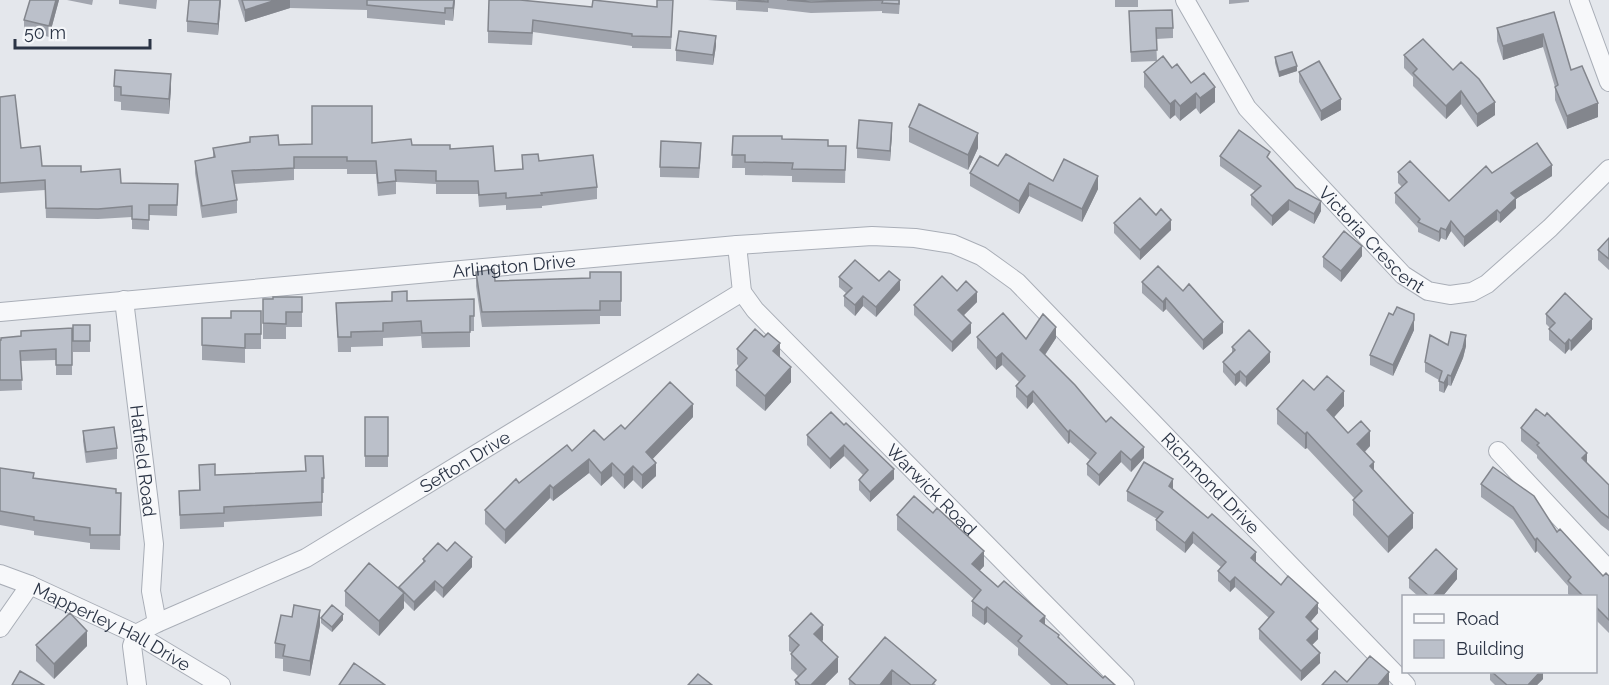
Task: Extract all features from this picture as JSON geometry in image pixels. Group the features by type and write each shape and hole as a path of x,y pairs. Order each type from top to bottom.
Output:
{"street":[{"name":"Victoria Crescent","path":"1185,0 1247,108 1403,275 1428,291 1450,295 1472,292 1486,284 1550,228 1609,169"},
{"path":"1579,0 1609,82"},
{"name":"Arlington Drive","path":"0,312 737,245 872,236 915,238 953,244 981,256 1017,282"},
{"path":"737,245 742,292"},
{"name":"Richmond Drive","path":"1017,282 1406,685"},
{"name":"Sefton Drive","path":"136,634 156,623 306,558 742,292"},
{"name":"Warwick Road","path":"742,292 755,310 1125,685"},
{"name":"Hatfield Road","path":"124,300 154,544 151,591 156,623"},
{"path":"1498,451 1609,570"},
{"name":"Mapperley Hall Drive","path":"0,574 30,585 136,634 221,685"},
{"path":"0,628 30,585"},
{"path":"136,634 132,646 137,685"}],"building":[{"path":"30,0 56,0 49,26 24,20"},
{"path":"189,0 220,0 218,24 187,21"},
{"path":"242,0 276,0 245,10"},
{"path":"367,0 454,0 453,8 445,8 445,13 367,5"},
{"path":"489,0 520,0 592,7 593,0 657,7 657,0 673,0 671,37 632,36 632,34 533,20 532,33 488,31"},
{"path":"738,0 768,0 768,2"},
{"path":"787,0 883,0 811,2"},
{"path":"883,0 899,0 899,4 882,3"},
{"path":"1172,10 1173,28 1156,28 1157,50 1131,52 1129,11"},
{"path":"1554,12 1571,70 1582,66 1598,103 1567,116 1555,87 1558,85 1543,34 1503,46 1497,28"},
{"path":"679,31 716,36 713,55 676,50"},
{"path":"1423,39 1453,70 1461,62 1479,79 1495,102 1477,114 1461,91 1446,106 1413,73 1417,69 1404,55"},
{"path":"1292,52 1297,66 1279,72 1275,57"},
{"path":"1163,56 1172,68 1177,64 1191,83 1204,73 1215,87 1200,98 1196,93 1180,106 1175,100 1170,104 1144,72"},
{"path":"1319,61 1341,99 1321,111 1299,72"},
{"path":"115,70 171,74 169,99 121,95 121,87 114,86"},
{"path":"15,95 21,148 40,146 42,166 81,166 81,172 120,169 121,183 178,184 177,205 149,205 149,220 132,219 132,206 98,209 46,208 45,180 0,183 0,97"},
{"path":"919,104 978,133 968,155 909,127"},
{"path":"312,106 372,106 372,143 411,139 412,145 450,145 450,149 493,146 495,171 523,169 522,155 538,154 539,161 593,155 597,187 506,198 506,193 479,195 478,181 436,181 436,171 395,170 396,181 378,183 376,161 347,161 347,157 294,157 294,168 232,171 237,200 202,206 195,161 215,157 213,148 250,142 250,137 278,135 279,145 312,144"},
{"path":"859,120 892,123 890,151 857,148"},
{"path":"1239,130 1270,152 1267,157 1296,188 1321,201 1314,214 1289,200 1272,216 1251,195 1261,186 1220,156"},
{"path":"733,136 782,136 782,139 828,140 828,146 846,146 845,170 792,169 793,163 745,162 745,155 732,155"},
{"path":"661,141 701,143 699,168 660,167"},
{"path":"1537,143 1552,165 1511,193 1516,198 1500,213 1497,210 1464,237 1451,221 1446,230 1441,228 1439,232 1418,222 1420,219 1395,193 1407,182 1398,172 1410,161 1449,201 1486,166 1492,173"},
{"path":"1006,154 1053,181 1064,159 1098,176 1082,209 1029,183 1019,201 970,173 980,156 998,166"},
{"path":"1140,198 1156,215 1161,209 1171,220 1140,250 1114,223"},
{"path":"1344,231 1362,246 1341,271 1323,257"},
{"path":"1609,238 1609,259 1598,250"},
{"path":"855,260 879,281 889,271 900,280 876,307 863,296 855,305 844,296 852,288 839,277"},
{"path":"1158,266 1183,291 1189,284 1223,322 1203,340 1166,298 1163,302 1142,282"},
{"path":"494,269 495,281 590,278 590,272 621,272 621,301 600,301 600,310 482,312 476,272"},
{"path":"942,276 957,291 966,281 977,292 958,310 971,323 952,342 914,305"},
{"path":"407,291 407,301 474,299 474,316 470,316 470,332 422,333 421,321 383,323 383,331 351,332 351,337 338,337 336,303 392,301 392,292"},
{"path":"1565,293 1592,319 1571,341 1569,339 1565,344 1549,329 1555,323 1546,314"},
{"path":"273,297 302,297 302,312 286,312 286,324 263,323 263,299 273,299"},
{"path":"1397,307 1414,314 1414,320 1393,365 1370,355 1389,313 1393,315"},
{"path":"231,311 261,311 261,334 245,334 245,348 202,345 202,318 231,318"},
{"path":"1003,313 1026,339 1043,314 1056,327 1040,350 1075,385 1106,422 1111,417 1144,447 1131,460 1121,451 1099,475 1087,464 1096,453 1070,430 1068,432 1033,391 1027,397 1016,386 1025,376 1002,353 996,358 977,337"},
{"path":"73,325 90,325 90,341 73,341"},
{"path":"72,328 72,365 56,365 56,349 20,351 22,380 0,380 1,338 21,336 21,331"},
{"path":"755,329 764,337 768,333 780,343 773,351 791,367 765,396 736,370 747,358 737,349"},
{"path":"1249,330 1270,352 1246,377 1240,371 1235,375 1223,362 1235,350 1232,347"},
{"path":"1451,332 1466,335 1451,376 1448,375 1444,383 1439,381 1442,371 1425,362 1430,335 1448,345"},
{"path":"1327,376 1344,391 1327,410 1348,433 1361,421 1370,431 1357,444 1374,462 1370,466 1413,513 1388,537 1353,500 1362,491 1307,432 1305,434 1277,409 1303,380 1314,390"},
{"path":"670,382 693,404 646,452 656,463 642,475 633,466 624,475 612,463 601,473 589,459 553,488 550,485 505,530 485,510 516,479 519,483 567,445 572,451 594,430 604,440 621,425 625,429"},
{"path":"1536,409 1545,416 1547,413 1587,453 1582,458 1609,485 1609,518 1537,445 1539,443 1521,428"},
{"path":"831,412 844,425 846,423 894,469 870,492 859,480 868,470 844,445 830,459 807,435"},
{"path":"365,417 388,417 388,456 365,456"},
{"path":"114,427 117,448 86,452 83,431"},
{"path":"305,456 323,456 322,502 224,507 224,513 180,515 179,491 200,490 199,465 215,464 215,475 306,471"},
{"path":"1144,462 1173,479 1169,486 1208,518 1212,514 1256,552 1251,558 1281,585 1288,576 1318,603 1306,617 1318,629 1307,640 1320,653 1301,671 1259,629 1274,612 1235,577 1230,582 1218,571 1226,562 1193,532 1185,543 1156,520 1163,512 1127,491"},
{"path":"1493,467 1534,496 1557,532 1560,529 1603,576 1606,573 1609,576 1609,620 1597,608 1597,595 1582,595 1568,581 1571,577 1537,538 1535,540 1513,507 1481,484"},
{"path":"0,468 34,473 33,478 116,489 116,493 121,493 120,535 90,535 90,528 34,520 34,517 0,511"},
{"path":"914,496 933,513 937,508 984,551 972,564 998,587 1004,581 1045,616 1040,621 1059,635 1058,637 1103,678 1105,676 1115,685 1068,685 1018,641 1022,636 987,607 984,610 972,601 981,590 897,515"},
{"path":"455,542 472,557 443,588 435,581 414,602 399,587 425,561 423,559 438,543 447,551"},
{"path":"1436,549 1457,569 1434,595 1428,595 1409,578"},
{"path":"369,563 404,593 379,621 345,591"},
{"path":"294,605 320,610 310,661 283,656 285,645 275,643 281,615 292,617"},
{"path":"332,605 343,614 332,627 321,618"},
{"path":"70,613 87,631 54,664 36,645"},
{"path":"811,613 823,625 814,634 838,657 811,685 800,685 795,680 806,669 791,654 799,645 789,636"},
{"path":"885,637 936,680 932,685 911,685 892,670 880,685 856,685 849,679"},
{"path":"1370,656 1389,672 1378,685 1322,685 1335,671 1347,682"},
{"path":"354,663 385,685 339,685"},
{"path":"20,671 44,685 12,685"},
{"path":"1493,673 1539,673 1528,685 1507,685"},
{"path":"698,674 712,685 688,685"}]}
